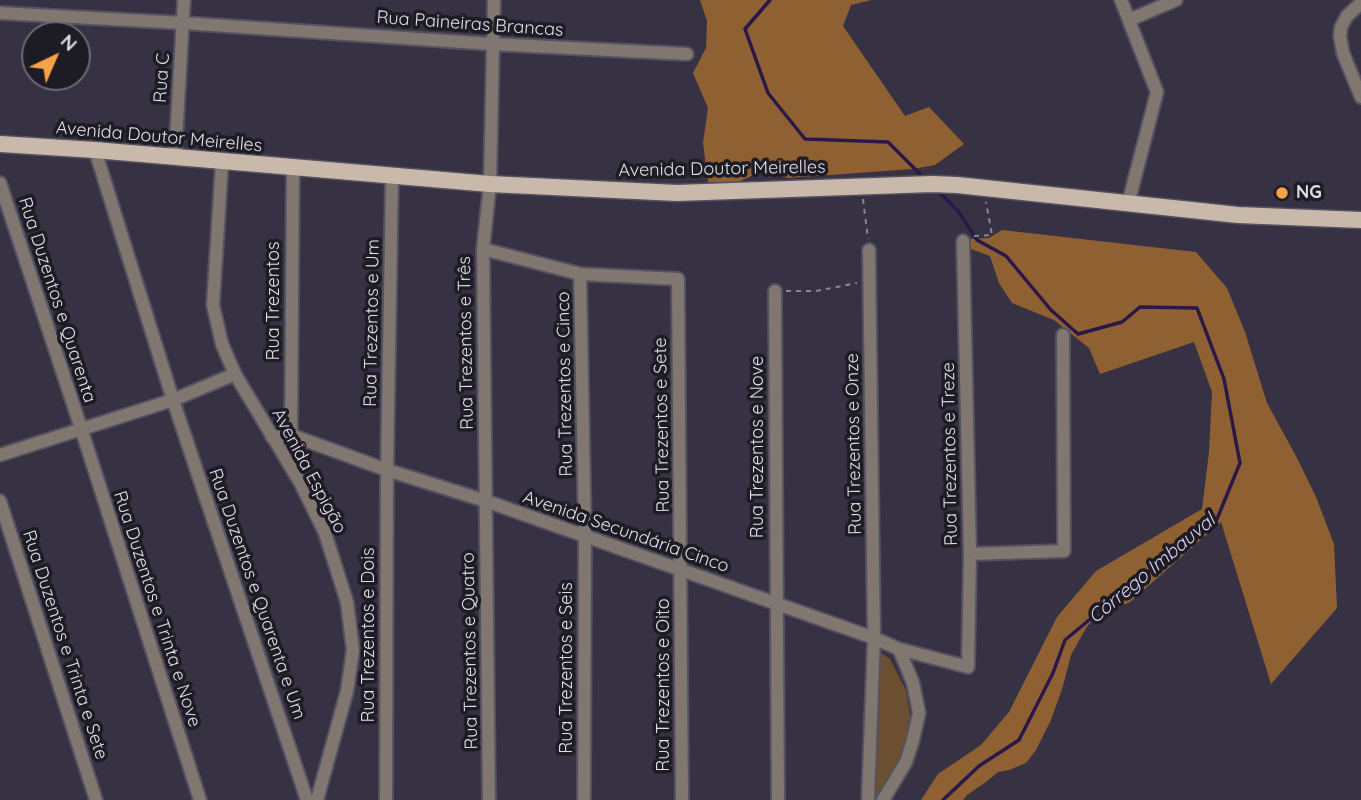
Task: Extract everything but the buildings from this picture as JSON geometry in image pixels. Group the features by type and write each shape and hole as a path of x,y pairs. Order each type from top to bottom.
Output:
{"main road":[{"name":"Avenida Doutor Meirelles","path":"0,144 490,184 677,193 957,185 1238,215 1361,220"}],"street":[{"name":"Rua C","path":"174,158 184,0"},
{"name":"Rua Trezentos e Três","path":"486,501 482,249 490,184 494,0"},
{"path":"1121,0 1157,92 1128,204"},
{"path":"1129,20 1175,0"},
{"path":"1361,3 1347,16 1340,36 1343,53 1361,97"},
{"name":"Rua Paineiras Brancas","path":"0,13 687,54"},
{"name":"Rua Duzentos e Quarenta e Um","path":"95,150 173,400 307,800"},
{"name":"Avenida Espigão","path":"222,162 213,305 222,344 235,374 300,484 325,533 347,602 353,650 347,691 317,800"},
{"name":"Rua Trezentos","path":"291,435 293,168"},
{"name":"Rua Trezentos e Um","path":"387,470 392,176"},
{"name":"Rua Duzentos e Quarenta","path":"0,183 81,428"},
{"name":"Rua Trezentos e Treze","path":"966,239 970,554 968,667"},
{"path":"482,249 580,274"},
{"name":"Rua Trezentos e Onze","path":"868,800 874,638 869,250"},
{"name":"Rua Trezentos e Sete","path":"580,274 678,279 681,570"},
{"name":"Rua Trezentos e Cinco","path":"580,274 585,536"},
{"name":"Rua Trezentos e Nove","path":"775,290 778,800"},
{"path":"970,554 1064,551 1063,335"},
{"path":"0,455 173,400 235,374"},
{"name":"Rua Duzentos e Trinta e Nove","path":"81,428 200,800"},
{"name":"Avenida Secundária Cinco","path":"272,436 291,435 387,470 486,501 899,649 968,667"},
{"name":"Rua Trezentos e Dois","path":"386,800 387,470"},
{"name":"Rua Duzentos e Trinta e Sete","path":"0,501 96,800"},
{"name":"Rua Trezentos e Quatro","path":"486,501 489,800"},
{"name":"Rua Trezentos e Seis","path":"584,800 585,536"},
{"name":"Rua Trezentos e Oito","path":"681,570 682,800"},
{"path":"883,800 906,761 919,713 913,683 899,649"}],"path":[{"path":"862,187 869,250"},
{"path":"966,239 992,235 983,188"},
{"path":"775,290 816,291 870,281"}],"shaded area":[{"path":"700,0 871,0 851,5 843,26 905,116 929,107 964,144 935,165 913,169 788,178 760,172 736,183 708,182 703,143 708,108 693,73 706,48 707,21"},
{"path":"1002,230 1196,252 1227,288 1245,332 1267,403 1316,497 1334,544 1337,608 1271,684 1221,522 1130,602 1096,616 1086,628 1071,655 1051,720 1036,750 1026,763 998,772 963,800 921,800 938,774 981,745 1009,712 1057,617 1096,571 1202,509 1209,452 1212,392 1194,342 1100,374 1089,348 1054,320 1012,303 999,283 990,256 968,248 966,242 969,239 989,238"},
{"path":"877,650 890,659 906,690 911,721 903,753 875,800 872,800"}],"waterway":[{"name":"Córrego Imbauval","path":"770,0 745,29 768,93 805,139 888,142 924,178"},
{"name":"Córrego Imbauval","path":"937,190 958,211 977,240 1006,256 1051,310 1078,334 1122,322 1140,307 1197,308 1224,379 1240,463 1217,519 1065,640 1053,673 1019,740 979,766 943,800"}],"place":[{"name":"NG","path":"1282,193"}]}
